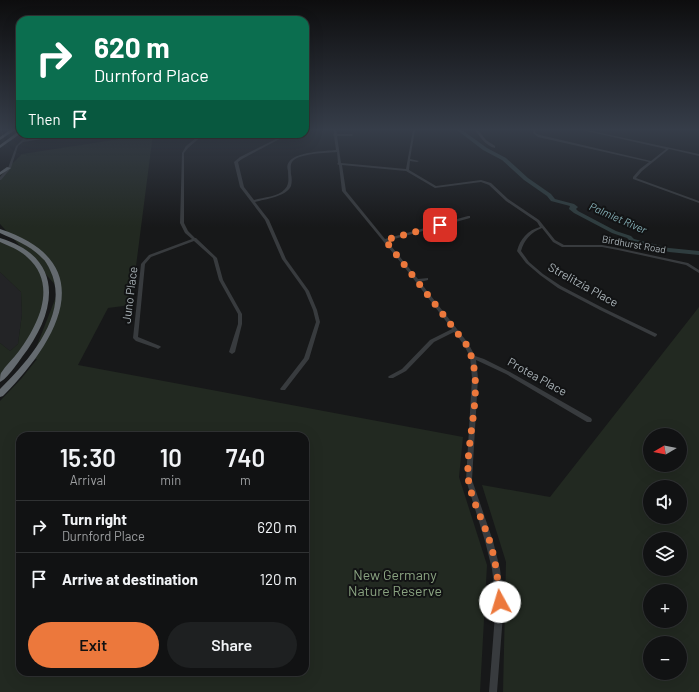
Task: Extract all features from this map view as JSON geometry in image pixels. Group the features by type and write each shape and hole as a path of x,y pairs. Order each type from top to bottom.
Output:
{"highway":[{"path":"0,174 9,168"},
{"path":"0,225 38,245 49,255 57,268 60,289 56,313 46,336 22,371 0,394"},
{"path":"0,231 32,247 49,261 54,269 60,289"},
{"path":"0,241 30,256 36,263 44,279 46,291 46,302 39,324 28,345 0,379"}],"street":[{"path":"0,179 9,168 11,162"},
{"path":"183,162 182,223 186,232 215,258 222,280 240,314 240,324 232,352"},
{"path":"236,162 241,184 267,220 284,259 307,291 318,322 306,359 283,389"},
{"path":"253,201 278,195 287,189 290,184 290,162"},
{"path":"338,162 344,191 385,240 466,344 473,357 476,378 468,480 489,541 496,569 500,602 493,692"},
{"path":"407,170 409,162"},
{"path":"651,162 634,178 699,202"},
{"name":"Birdhurst Road","path":"339,167 351,165 407,170 435,187 487,182 494,186 507,200 538,221 554,240 563,246 609,247 699,266"},
{"path":"385,240 469,217"},
{"name":"Strelitzia Place","path":"543,227 535,229 520,244 519,251 526,263 553,283 655,335"},
{"name":"Juno Place","path":"158,347 135,338 142,264 150,256 195,239"},
{"name":"Birdhurst Road","path":"690,265 699,272"},
{"path":"417,281 426,279"},
{"path":"391,377 404,370 432,341 455,330"},
{"name":"Protea Place","path":"473,357 508,373 589,420"}],"shaded area":[{"path":"0,272 21,292 22,314 18,344 10,351 0,343"}],"green space":[{"name":"New Germany Nature Reserve","path":"14,162 149,162 131,305 108,308 78,365 463,437 459,477 487,565 480,692 0,692 0,401 21,379 37,359 32,358 59,289 0,224 0,176"},
{"path":"0,242 20,250 30,257 40,271 44,287 43,303 31,336 21,352 0,378 0,343 10,351 18,344 22,314 21,292 0,272"},
{"path":"699,307 699,692 503,692 506,562 482,485 550,497"}],"waterway":[{"name":"Palmiet River","path":"508,162 526,179 549,195 553,200 572,205 575,207 572,209 576,212 614,232 629,237 632,240 669,250 699,253"}],"route":[{"path":"440,225 385,240 466,344 473,357 476,378 468,480 489,541 496,569 500,602"}]}
